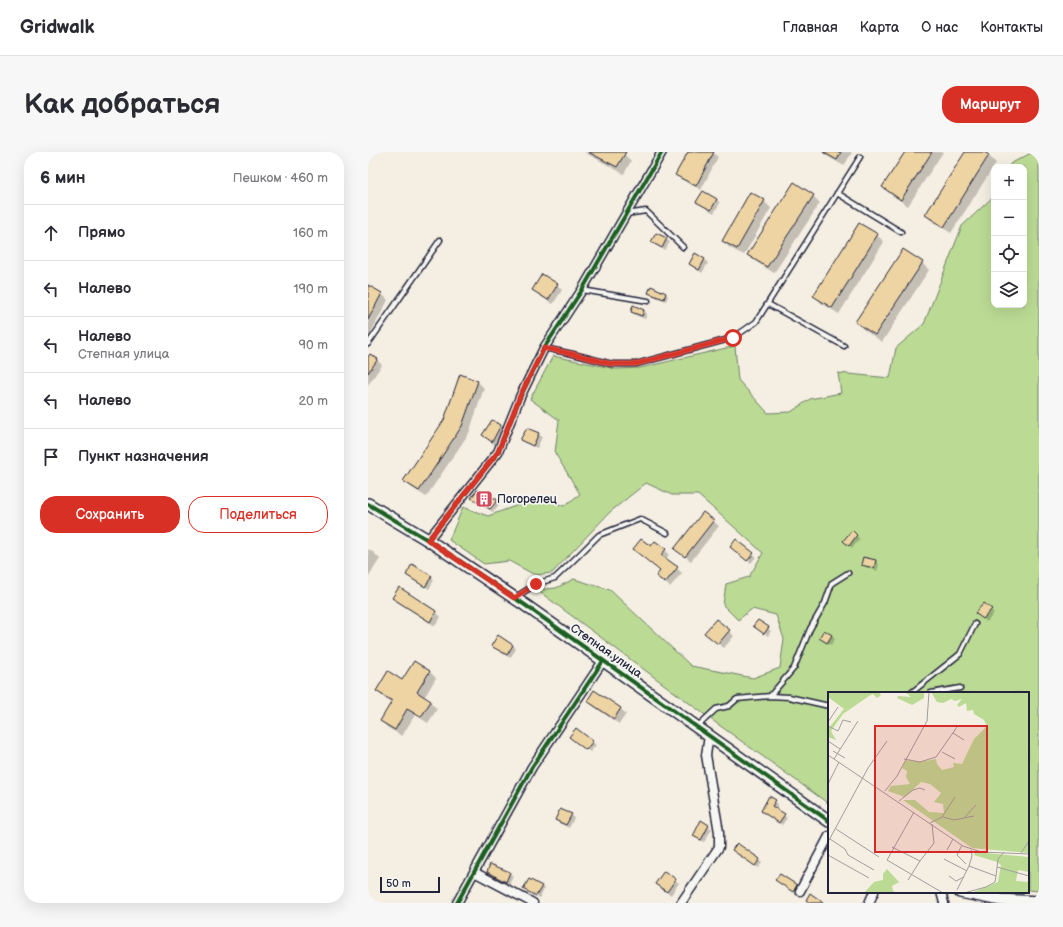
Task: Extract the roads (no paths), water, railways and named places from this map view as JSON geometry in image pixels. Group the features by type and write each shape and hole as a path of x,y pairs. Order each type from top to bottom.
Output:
{"street":[{"path":"428,540 498,452 520,396 544,348 582,290 662,152"},
{"name":"Степная улица","path":"368,504 428,540 514,598 828,820"},
{"path":"457,903 532,767 603,661"},
{"path":"680,903 720,847 719,832 706,755 709,736"},
{"path":"800,891 828,838"},
{"path":"474,872 533,903"},
{"path":"869,903 874,893"},
{"path":"941,893 944,903"},
{"path":"965,893 1001,900 1039,902"}],"lane":[{"path":"544,348 612,364 636,364 733,338 756,322 860,157"},
{"path":"837,193 901,232"},
{"path":"626,214 646,211 683,247"},
{"path":"368,344 440,240"},
{"path":"582,290 648,301"},
{"path":"768,304 844,346"},
{"path":"514,598 536,584 555,578 599,535 640,519 667,533"},
{"path":"770,696 794,668 810,629 825,603 832,583 848,572"},
{"path":"912,692 960,654 975,624"},
{"path":"937,692 960,688"},
{"path":"697,728 716,709 729,706 737,699 770,696 789,697 828,706"}],"place":[{"name":"Погорелец","path":"484,499"}]}
